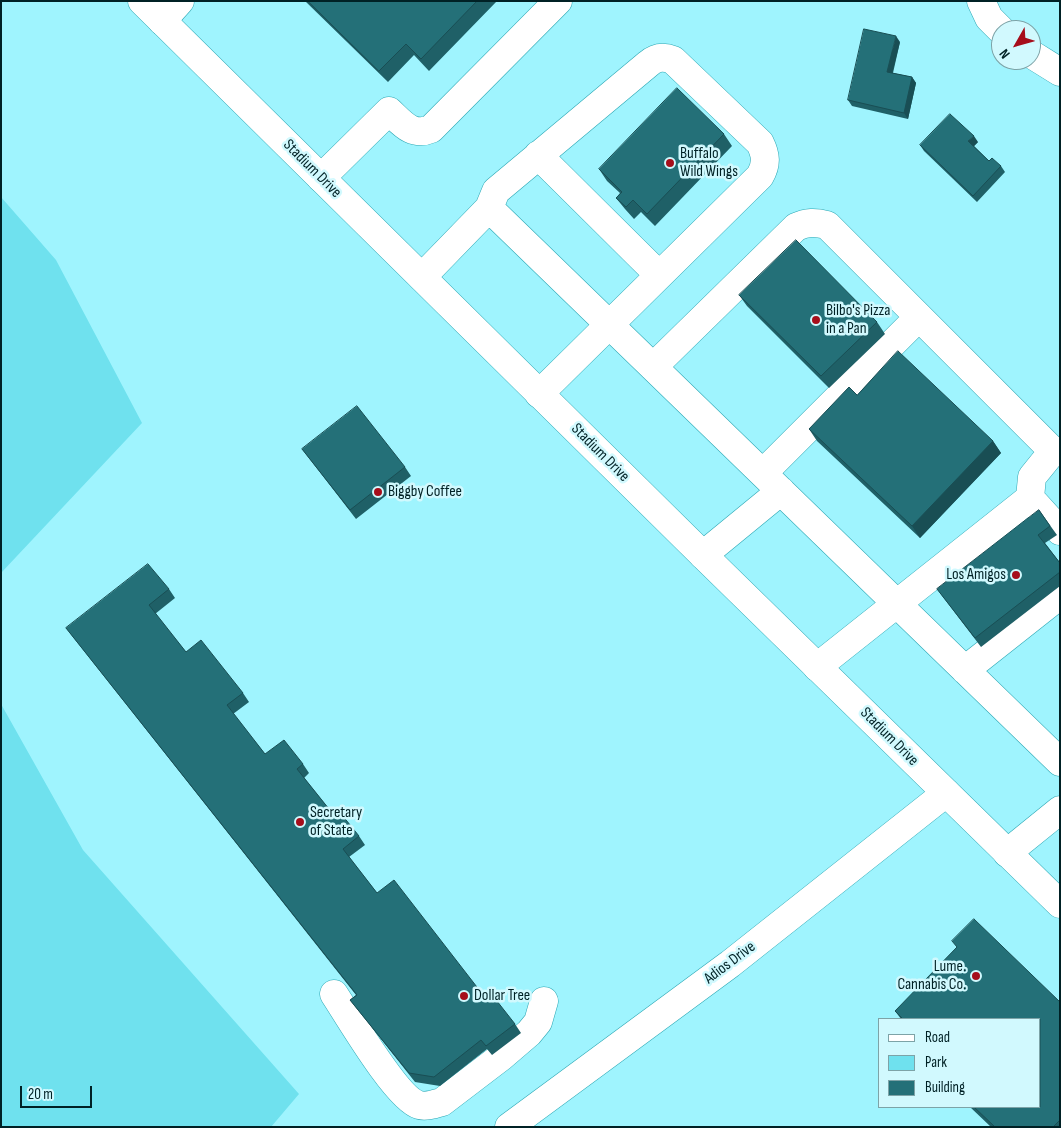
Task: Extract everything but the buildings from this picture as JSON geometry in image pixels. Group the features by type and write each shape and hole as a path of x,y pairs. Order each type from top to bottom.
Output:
{"main road":[{"name":"Stadium Drive","path":"142,1 539,394 1060,904"},
{"path":"162,21 180,1"},
{"path":"321,178 389,112 412,131 422,132 431,128 558,1"},
{"path":"981,1 991,20"},
{"path":"422,277 490,208 496,191 654,59 661,57 673,60 760,143 766,163 760,176 539,394"},
{"path":"1041,60 1060,72"},
{"path":"538,155 660,274"},
{"path":"490,208 1060,762"},
{"path":"653,368 796,227 805,223 827,225 1056,451 1032,477 1030,498 817,667"},
{"path":"703,555 772,482 920,317"},
{"path":"1030,498 1060,531"},
{"path":"965,670 1060,595"},
{"name":"Adios Drive","path":"509,1127 730,964 946,794"},
{"path":"1007,853 1060,810"},
{"path":"334,994 372,1054 397,1086 408,1098 418,1105 442,1102 501,1057 529,1033 538,1022 544,1001"}],"green space":[{"path":"1,197 56,260 142,423 1,573"},
{"path":"1,704 83,850 299,1094 271,1127 1,1127"}],"place":[{"name":"Buffalo Wild Wings","path":"670,163"},
{"name":"Bilbo's Pizza in a Pan","path":"816,320"},
{"name":"Biggby Coffee","path":"378,492"},
{"name":"Los Amigos","path":"1016,575"},
{"name":"Secretary of State","path":"300,822"},
{"name":"Lume. Cannabis Co.","path":"976,976"},
{"name":"Dollar Tree","path":"464,996"}]}
